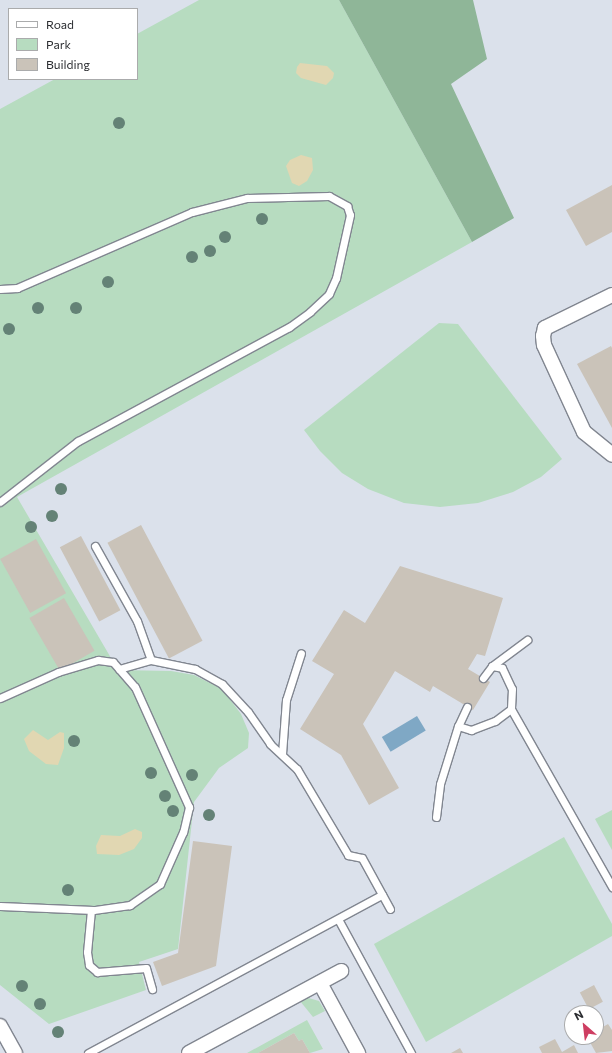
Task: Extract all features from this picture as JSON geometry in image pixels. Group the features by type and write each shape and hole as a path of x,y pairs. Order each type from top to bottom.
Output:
{"street":[{"path":"612,296 545,328 543,336 544,345 584,432 612,455"},
{"path":"189,1053 341,971"},
{"path":"320,983 358,1053"},
{"path":"0,1026 15,1053"}],"lane":[{"path":"0,289 17,288 192,212 246,198 329,196 347,206 350,215 336,278 328,294 310,312 289,327 78,441 0,502"},
{"path":"95,546 137,621 151,660"},
{"path":"483,678 492,666 527,640"},
{"path":"282,754 286,700 301,653"},
{"path":"0,698 58,672 98,660 113,662 135,688 189,808 183,832 160,884 130,905 91,910 0,906"},
{"path":"119,669 151,660 195,669 222,684 248,712 270,744 298,769 348,855 362,858 390,908"},
{"path":"458,726 471,730 481,727 495,721 511,709 513,700 509,679 502,668 492,666"},
{"path":"436,817 440,784 458,726 467,706"},
{"path":"511,709 612,887"},
{"path":"88,1053 382,895"},
{"path":"91,910 87,952 89,965 97,972 146,968 152,989"},
{"path":"338,919 411,1053"}],"green space":[{"path":"199,0 339,0 472,242 17,497 118,670 171,671 194,675 222,689 241,714 249,733 248,748 219,768 194,802 178,949 139,962 146,990 49,1024 0,985 0,109 53,80 138,80 138,33"},
{"path":"339,0 473,0 487,59 451,84 514,218 472,242"},
{"path":"439,323 458,324 562,459 541,477 513,492 478,503 440,507 404,503 368,489 342,473 320,451 304,430"},
{"path":"612,810 612,850 595,819"},
{"path":"564,837 612,924 612,936 426,1042 374,944"},
{"path":"305,997 319,1001 325,1011 313,1017 300,1001"},
{"path":"307,1020 323,1049 310,1053 302,1039 299,1041 294,1033 258,1053 247,1053"}],"sand":[{"path":"300,63 327,66 334,73 333,78 326,85 301,78 296,73 297,67"},
{"path":"301,155 312,158 313,170 307,181 299,186 292,183 286,166 290,160"},
{"path":"33,730 48,740 60,732 64,733 64,748 58,765 46,764 29,751 24,739"},
{"path":"135,829 142,832 142,838 134,849 119,855 97,854 96,846 101,835 120,836"}],"water":[{"path":"417,716 426,731 391,752 382,737"}],"building":[{"path":"612,185 612,232 586,246 566,210"},
{"path":"611,346 612,348 612,428 577,364"},
{"path":"141,525 203,641 169,659 107,543"},
{"path":"81,536 120,610 99,621 60,547"},
{"path":"36,539 66,593 30,613 0,559"},
{"path":"400,566 503,598 485,656 477,654 468,669 490,682 473,710 433,686 430,692 395,671 363,724 399,788 369,805 341,755 300,729 334,674 312,661 344,610 365,623"},
{"path":"64,598 94,651 60,671 29,618"},
{"path":"193,841 232,846 216,966 162,986 153,962 178,953"},
{"path":"594,985 603,1002 597,1005 587,1005 580,993"},
{"path":"608,1024 612,1030 612,1051 596,1053 592,1045 604,1045 604,1026"},
{"path":"294,1033 299,1041 302,1039 310,1053 258,1053"},
{"path":"555,1039 562,1052 574,1045 578,1053 542,1053 539,1047"},
{"path":"460,1048 463,1053 451,1053"}]}
